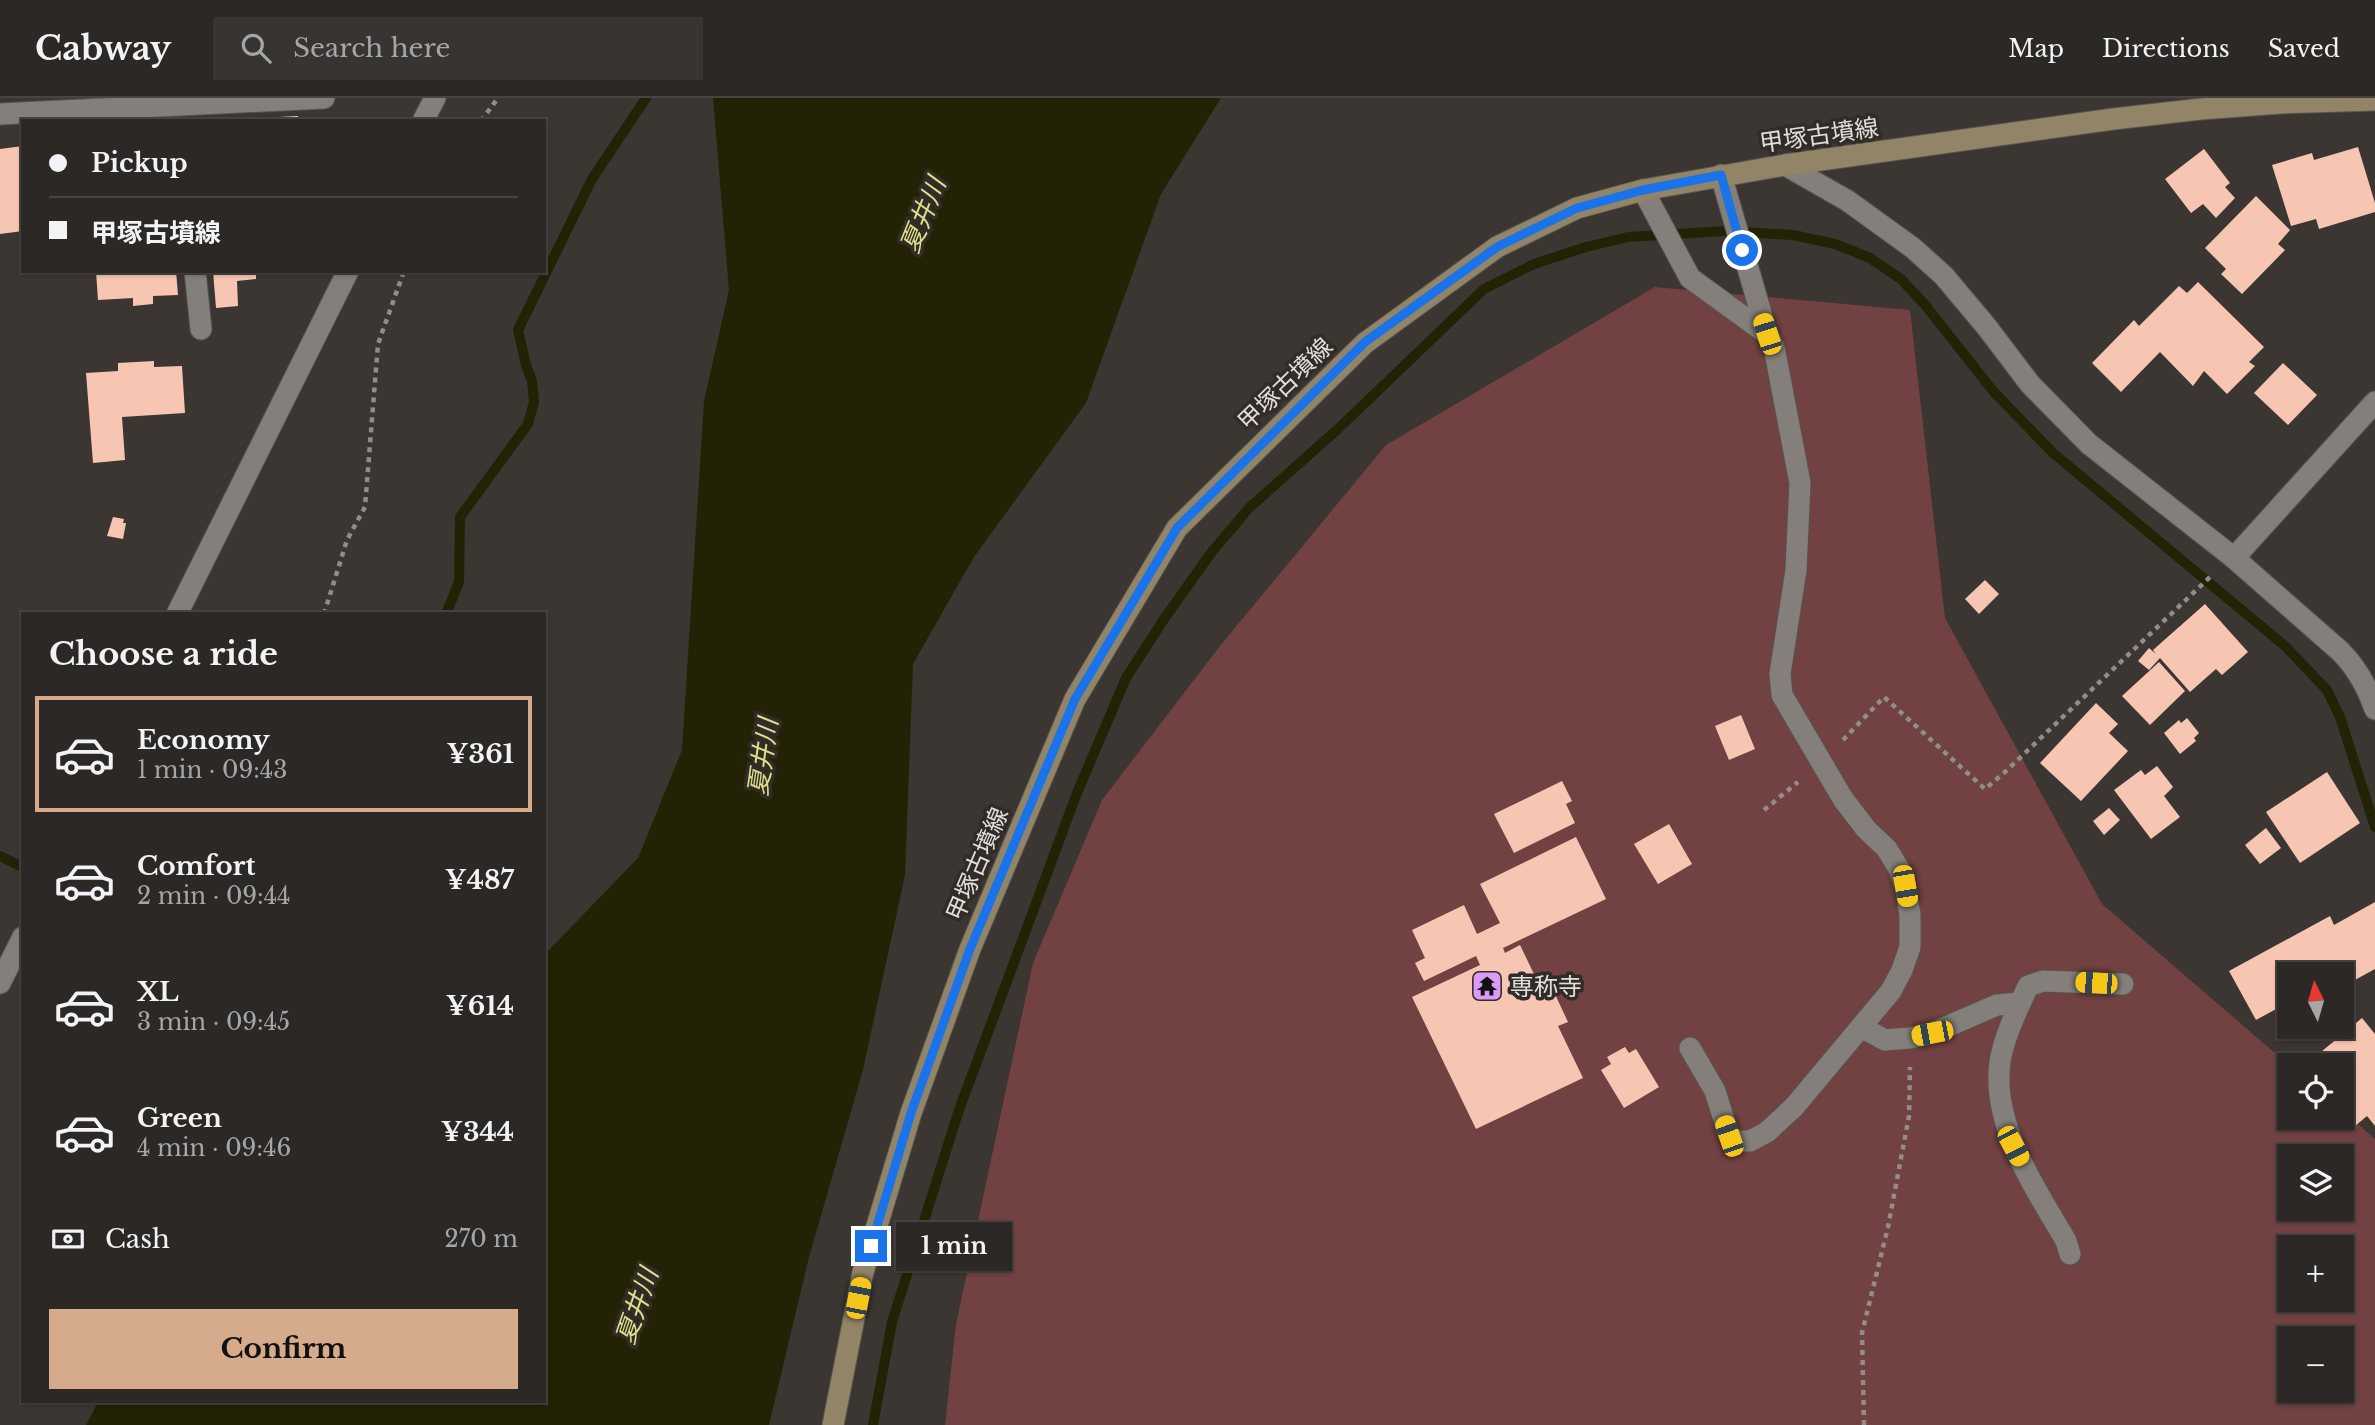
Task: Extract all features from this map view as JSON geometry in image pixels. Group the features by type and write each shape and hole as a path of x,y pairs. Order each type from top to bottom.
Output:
{"main road":[{"name":"甲塚古墳線","path":"833,1425 863,1272 911,1113 970,949 1075,699 1177,528 1365,342 1497,247 1577,208 1643,190 1785,165 2201,108 2375,100"}],"street":[{"path":"0,114 178,113 288,99 324,98"},
{"path":"425,119 435,98"},
{"path":"1785,165 1847,201 1921,255 1944,276 2030,384 2089,444 2234,558 2354,666 2368,689 2375,709"},
{"path":"1690,1048 1715,1091 1729,1136 1737,1141 1750,1141 1767,1132 1794,1107 1861,1027 1891,990 1910,947 1910,915 1899,869 1887,849 1866,829 1843,799 1782,695 1780,674 1796,570 1800,483 1779,364 1755,297 1721,175"},
{"path":"1643,190 1690,278 1767,334"},
{"path":"195,273 201,329"},
{"path":"178,612 347,273"},
{"path":"2234,558 2375,402"},
{"path":"0,983 21,941"},
{"path":"2070,1254 2066,1241 2013,1146 1998,1085 2000,1059 2028,986 2043,981 2123,984"},
{"path":"1861,1027 1885,1041 1910,1038 1932,1033 1997,1005 2020,1003"}],"path":[{"path":"482,119 498,98"},
{"path":"325,612 348,540 365,507 378,344 403,273"},
{"path":"1763,810 1822,761 1884,697 1985,789 2202,585"},
{"path":"1864,1425 1862,1333 1888,1227 1909,1116 1910,1038"}],"shaded area":[{"path":"1655,287 1910,310 1945,618 2102,904 2277,1055 2277,1130 2354,1130 2354,1121 2375,1139 2375,1425 945,1425 956,1324 1033,963 1102,800 1220,646 1386,445"}],"water":[{"name":"夏井川","path":"713,98 1221,98 1161,194 1086,403 974,557 913,664 905,875 863,1070 809,1257 769,1425 86,1425 97,1403 546,1403 546,953 638,858 682,750 704,401 729,290"}],"building":[{"path":"298,116 298,119 240,119"},
{"path":"21,146 21,231 0,234 0,149"},
{"path":"2358,147 2375,203 2375,212 2319,229 2316,219 2291,226 2272,165 2312,153 2314,160"},
{"path":"2204,149 2230,183 2225,187 2235,198 2216,218 2203,204 2191,213 2165,179"},
{"path":"2256,196 2290,230 2278,244 2285,250 2242,294 2221,274 2226,269 2205,248"},
{"path":"96,273 176,273 178,295 153,296 153,304 133,306 133,298 98,300"},
{"path":"213,273 256,273 256,279 237,281 238,306 216,308"},
{"path":"2198,282 2264,347 2249,362 2255,366 2227,394 2204,371 2193,386 2160,352 2121,392 2092,363 2134,320 2139,326 2179,286 2187,293"},
{"path":"154,361 154,367 182,366 185,413 122,417 125,460 93,463 86,373 118,371 118,363"},
{"path":"2283,363 2317,395 2288,425 2254,393"},
{"path":"113,517 124,519 123,523 126,523 123,539 107,536"},
{"path":"1985,580 1999,594 1979,614 1965,599"},
{"path":"2205,604 2248,652 2222,675 2216,669 2190,692 2160,658 2149,670 2138,661 2149,648 2156,654 2153,650"},
{"path":"2159,662 2185,691 2150,725 2122,696"},
{"path":"2096,703 2118,724 2109,733 2128,751 2081,801 2040,763"},
{"path":"1741,715 1755,749 1729,760 1715,726"},
{"path":"2187,718 2199,733 2194,738 2196,741 2180,754 2164,733 2179,720 2181,723"},
{"path":"2157,766 2173,787 2164,796 2180,817 2151,839 2114,790 2141,770 2145,775"},
{"path":"2327,772 2360,823 2300,863 2266,812"},
{"path":"1562,781 1572,801 1566,804 1575,823 1514,853 1494,814"},
{"path":"2109,808 2120,820 2104,835 2093,821"},
{"path":"1669,824 1692,864 1658,884 1634,844"},
{"path":"2266,828 2281,848 2260,864 2245,845"},
{"name":"専称寺","path":"1576,837 1606,899 1503,948 1505,953 1520,945 1544,995 1553,990 1568,1022 1558,1026 1583,1078 1476,1129 1412,997 1480,965 1476,956 1424,981 1415,963 1425,958 1412,930 1464,905 1477,934 1500,923 1480,884"},
{"path":"2375,902 2375,969 2354,980 2354,962 2277,962 2277,1009 2256,1020 2229,971 2330,916 2334,925"},
{"path":"2362,1018 2375,1034 2375,1126 2367,1116 2354,1125 2354,1053 2320,1053 2335,1040 2354,1040 2354,1025"},
{"path":"1625,1047 1629,1053 1636,1049 1659,1087 1624,1108 1601,1070 1611,1064 1607,1057"}],"waterway":[{"path":"546,273 592,179 646,98"},
{"path":"873,1425 892,1322 959,1110 1077,793 1126,678 1211,553 1248,509 1339,428 1484,289 1534,264 1628,237 1725,231 1793,235 1835,244 1870,258 1901,279 1926,306 1993,391 2053,453 2285,646 2327,690 2340,717 2375,827"},
{"path":"447,612 459,582 460,517 528,424 534,402 532,381 518,330 546,273"},
{"path":"0,856 20,866"}],"place":[{"name":"専称寺","path":"1487,986"}],"route":[{"path":"871,1246 911,1113 970,949 1075,699 1177,528 1365,342 1497,247 1577,208 1643,190 1721,175 1742,250"}]}
